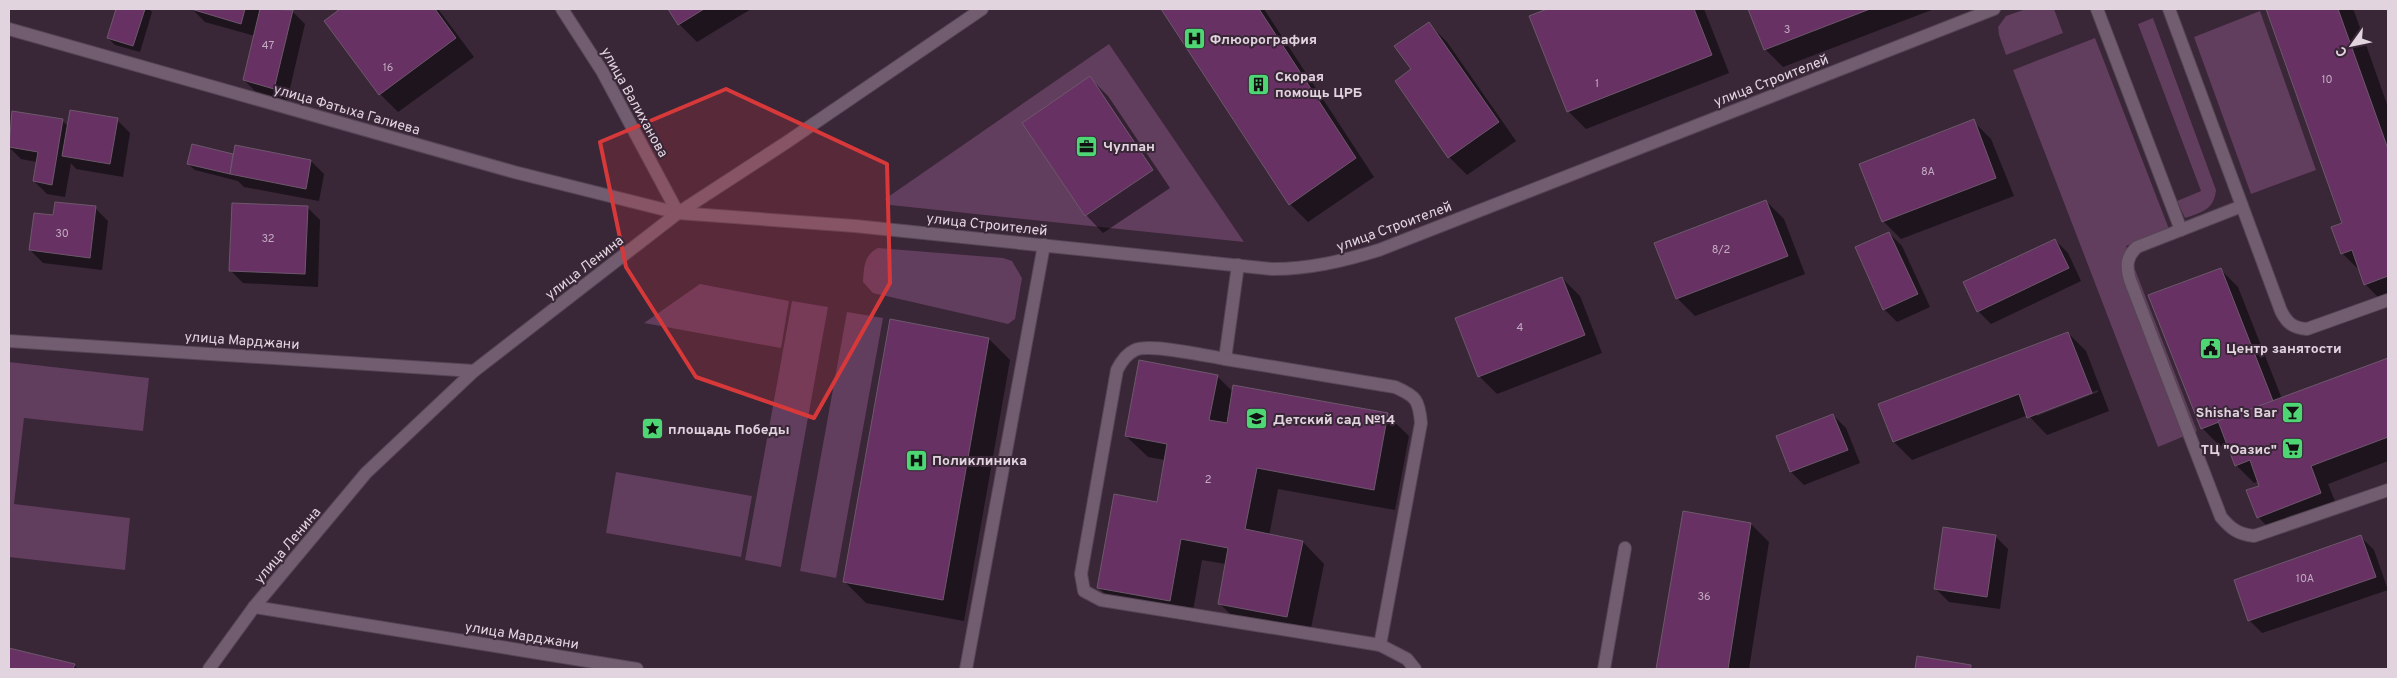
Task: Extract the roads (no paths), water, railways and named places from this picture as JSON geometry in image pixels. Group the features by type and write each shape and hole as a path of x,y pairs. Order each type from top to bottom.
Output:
{"street":[{"name":"улица Валиханова","path":"562,9 602,72 678,213"},
{"name":"улица Ленина","path":"209,669 254,607 366,474 474,372 678,213 982,9"},
{"name":"улица Строителей","path":"678,213 855,226 1238,265 1295,269 1317,267 1379,250 1994,9"},
{"path":"2098,9 2181,230"},
{"path":"2169,9 2281,311 2287,322 2297,328 2307,329 2388,300"},
{"name":"улица Фатыха Галиева","path":"9,29 514,172 678,213"},
{"path":"2242,206 2137,247 2127,261 2127,270 2221,517 2231,529 2242,535 2254,536 2388,490"},
{"path":"966,669 1044,245"},
{"path":"1225,359 1238,265"},
{"name":"улица Марджани","path":"9,341 474,372"},
{"path":"1380,645 1421,423 1419,405 1410,394 1395,387 1225,359 1148,347 1135,349 1123,360 1117,370 1081,574 1084,591 1101,600 1380,645 1407,659 1415,669"},
{"path":"1604,669 1625,548"},
{"name":"улица Марджани","path":"254,607 637,669"}],"place":[{"name":"Флюорография","path":"1194,39"},
{"name":"Скорая помощь ЦРБ","path":"1259,84"},
{"name":"Чулпан","path":"1087,146"},
{"name":"Центр занятости","path":"2210,348"},
{"name":"Shisha's Bar","path":"2293,412"},
{"name":"Детский сад №14","path":"1257,419"},
{"name":"площадь Победы","path":"652,429"},
{"name":"ТЦ \"Оазис\"","path":"2293,449"},
{"name":"Поликлиника","path":"916,460"}]}
